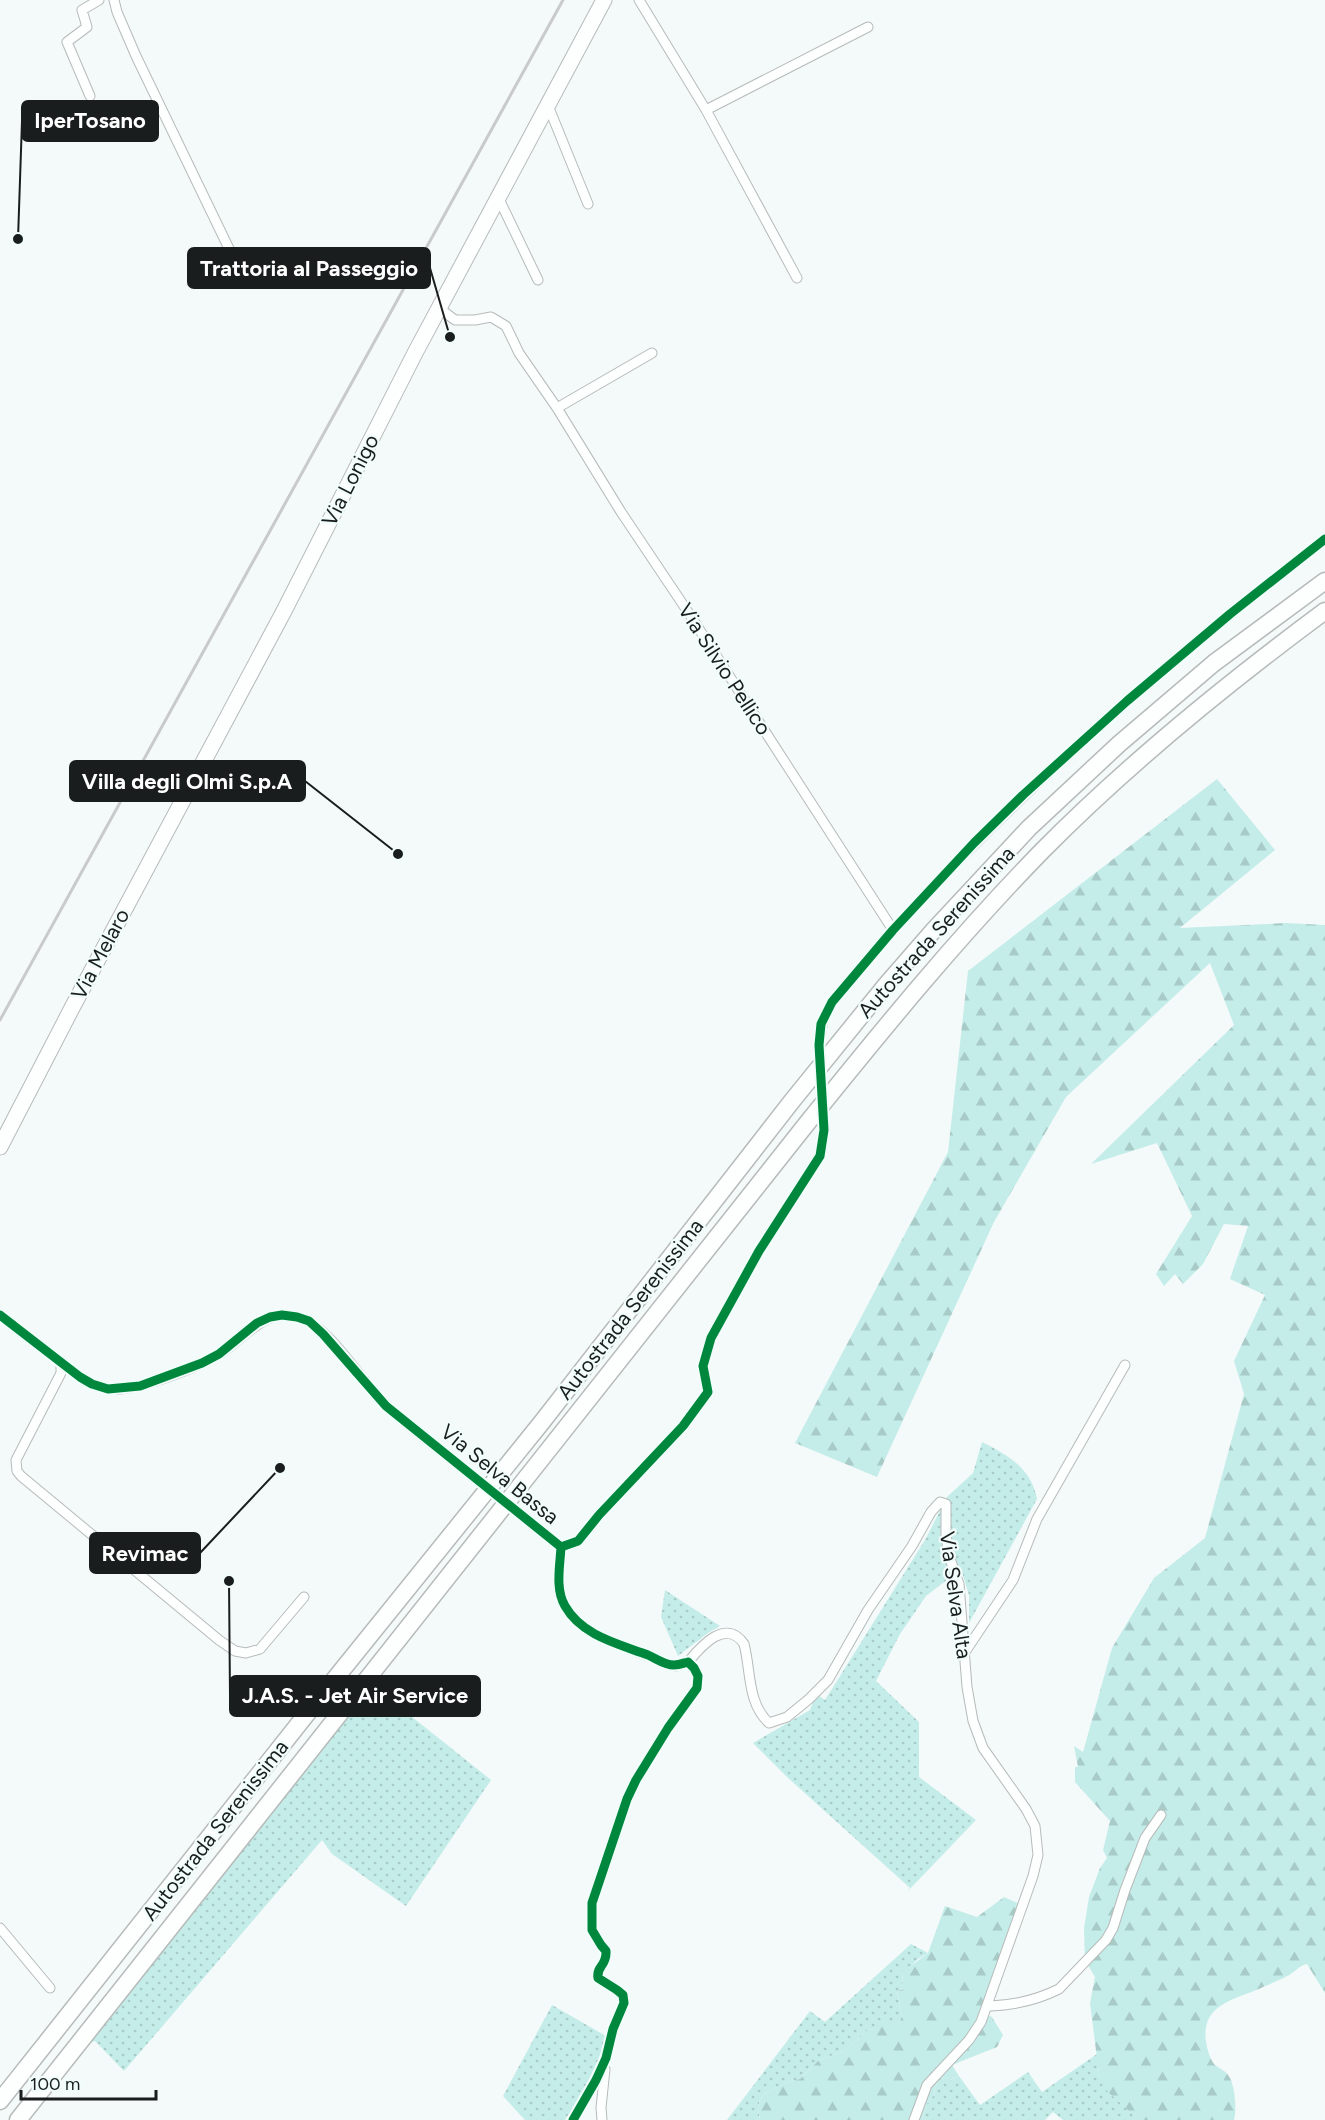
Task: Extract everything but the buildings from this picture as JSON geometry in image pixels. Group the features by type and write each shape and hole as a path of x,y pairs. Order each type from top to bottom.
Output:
{"highway":[{"name":"Autostrada Serenissima","path":"0,2101 542,1422 792,1101 933,931 1029,828 1119,744 1214,663 1325,581"},
{"name":"Autostrada Serenissima","path":"18,2120 801,1131 944,957 1044,849 1131,767 1228,684 1325,611"}],"main road":[{"name":"Via Lonigo","path":"202,763 284,611 439,308 603,0"},
{"name":"Via Melaro","path":"0,1147 202,763"}],"street":[{"path":"90,96 66,42 87,27 82,10 99,0"},
{"path":"114,0 136,56 234,259"},
{"path":"639,0 706,110 797,278"},
{"path":"706,110 868,27"},
{"path":"547,104 588,204"},
{"path":"499,199 538,280"},
{"name":"Via Silvio Pellico","path":"439,308 455,320 491,317 506,326 519,353 557,408 621,512 690,615 892,930"},
{"path":"557,408 652,353"},
{"path":"819,1045 821,1024 832,1002 892,930 974,843 1110,717 1230,614 1325,539"},
{"path":"561,1547 578,1541 599,1515 683,1426 708,1392 703,1366 711,1338 759,1251 820,1156 824,1130"},
{"name":"Via Selva Bassa","path":"0,1315 92,1384 108,1389 140,1386 202,1363 219,1354 257,1323 270,1317 282,1315 309,1321 386,1406 561,1547 559,1590 574,1618 595,1634 666,1663 676,1665 688,1662"},
{"path":"58,1359 61,1361 61,1373 16,1460 17,1471 21,1476 210,1633 235,1651 246,1653 260,1649 304,1597"},
{"path":"965,1652 1013,1580 1037,1519 1125,1365"},
{"name":"Via Selva Alta","path":"688,1662 695,1653 716,1636 726,1631 731,1632 744,1644 755,1701 762,1717 769,1722 787,1717 828,1680 868,1610 912,1546 931,1512 941,1501 946,1504 945,1528 949,1556 959,1584 968,1696 975,1731 983,1749 1026,1809 1035,1826 1038,1855 1033,1876 988,2003 975,2032 927,2085 915,2120"},
{"path":"602,2120 602,2086 606,2058 613,2029 624,2002 617,1990 598,1978 599,1970 607,1959 606,1951 592,1930 592,1903 627,1799 636,1780 668,1728 697,1688 698,1676 688,1662"},
{"path":"988,2003 991,2006 1006,2005 1049,1994 1059,1989 1106,1940 1113,1928 1145,1838 1161,1815"},
{"path":"0,1928 50,1988"},
{"path":"573,2120 606,2058"}],"green space":[{"path":"1217,779 1275,850 1180,928 1286,923 1325,925 1325,1993 1307,1964 1285,1977 1226,2003 1212,2014 1206,2030 1206,2044 1214,2064 1225,2072 1232,2084 1235,2097 1234,2120 1139,2120 1107,2091 1099,2074 1090,2003 1095,1977 1085,1960 1084,1928 1089,1897 1100,1868 1107,1858 1103,1850 1110,1821 1075,1782 1075,1767 1078,1767 1074,1746 1083,1752 1112,1648 1154,1578 1205,1538 1244,1394 1234,1361 1265,1295 1230,1279 1248,1226 1224,1224 1203,1264 1183,1284 1175,1274 1164,1286 1156,1274 1192,1216 1157,1143 1091,1164 1234,1025 1210,963 1066,1097 994,1222 877,1477 795,1443 948,1152 968,971"},
{"path":"982,1442 1001,1452 1024,1471 1030,1479 1037,1499 969,1623 969,1595 961,1569 926,1596 900,1634 876,1681 919,1722 919,1777 976,1820 906,1893 910,1888 787,1777 753,1743 810,1710 816,1694 825,1700 925,1540 947,1497 973,1473"},
{"path":"665,1590 720,1626 678,1656 661,1617"},
{"path":"371,1684 491,1780 406,1906 332,1854 322,1840 124,2071 95,2041 84,2045"},
{"path":"1004,1897 1022,1905 985,2014 992,2017 1003,2035 997,2047 952,2065 959,2076 950,2080 938,2077 934,2095 926,2105 922,2120 760,2120 758,2109 760,2099 767,2092 800,2079 819,2060 845,2051 868,2030 875,2029 884,2023 899,2023 902,2016 897,1991 903,1989 902,1970 928,1953 945,1906 977,1917"},
{"path":"911,1944 928,1953 902,1974 903,1988 897,1992 902,2016 899,2023 889,2023 868,2030 845,2051 819,2060 800,2079 767,2092 760,2099 758,2109 760,2120 727,2120 810,2011 825,2022"},
{"path":"552,2005 606,2036 594,2069 565,2120 525,2120 503,2096"},
{"path":"1097,2054 1099,2074 1117,2099 1139,2120 1063,2120 1053,2112 1045,2120 922,2120 926,2105 934,2095 938,2077 951,2080 959,2076 980,2105 1028,2072 1042,2092"}],"tunnel":[{"path":"819,1045 824,1130"}],"railway":[{"path":"0,1020 563,0"}],"cycle path":[{"path":"561,1547 578,1541 599,1515 683,1426 708,1392 703,1366 711,1338 759,1251 820,1156 824,1130 819,1045 821,1024 832,1002 893,930 974,843 1023,795 1127,701 1230,614 1325,539"},
{"path":"0,1315 80,1377 108,1389 140,1386 202,1363 219,1354 257,1323 270,1317 282,1315 309,1321 386,1406 561,1547 560,1592 565,1606 581,1625 602,1638 664,1663 674,1665 688,1662 694,1668 698,1676 697,1688 668,1728 636,1780 627,1799 592,1903 592,1930 606,1951 598,1978 623,1995 624,2003 613,2029 606,2058 573,2120"}],"place":[{"name":"IperTosano","path":"18,239"},
{"name":"Trattoria al Passeggio","path":"450,337"},
{"name":"Villa degli Olmi S.p.A","path":"398,854"},
{"name":"Revimac","path":"280,1468"},
{"name":"J.A.S. - Jet Air Service","path":"229,1581"}]}
